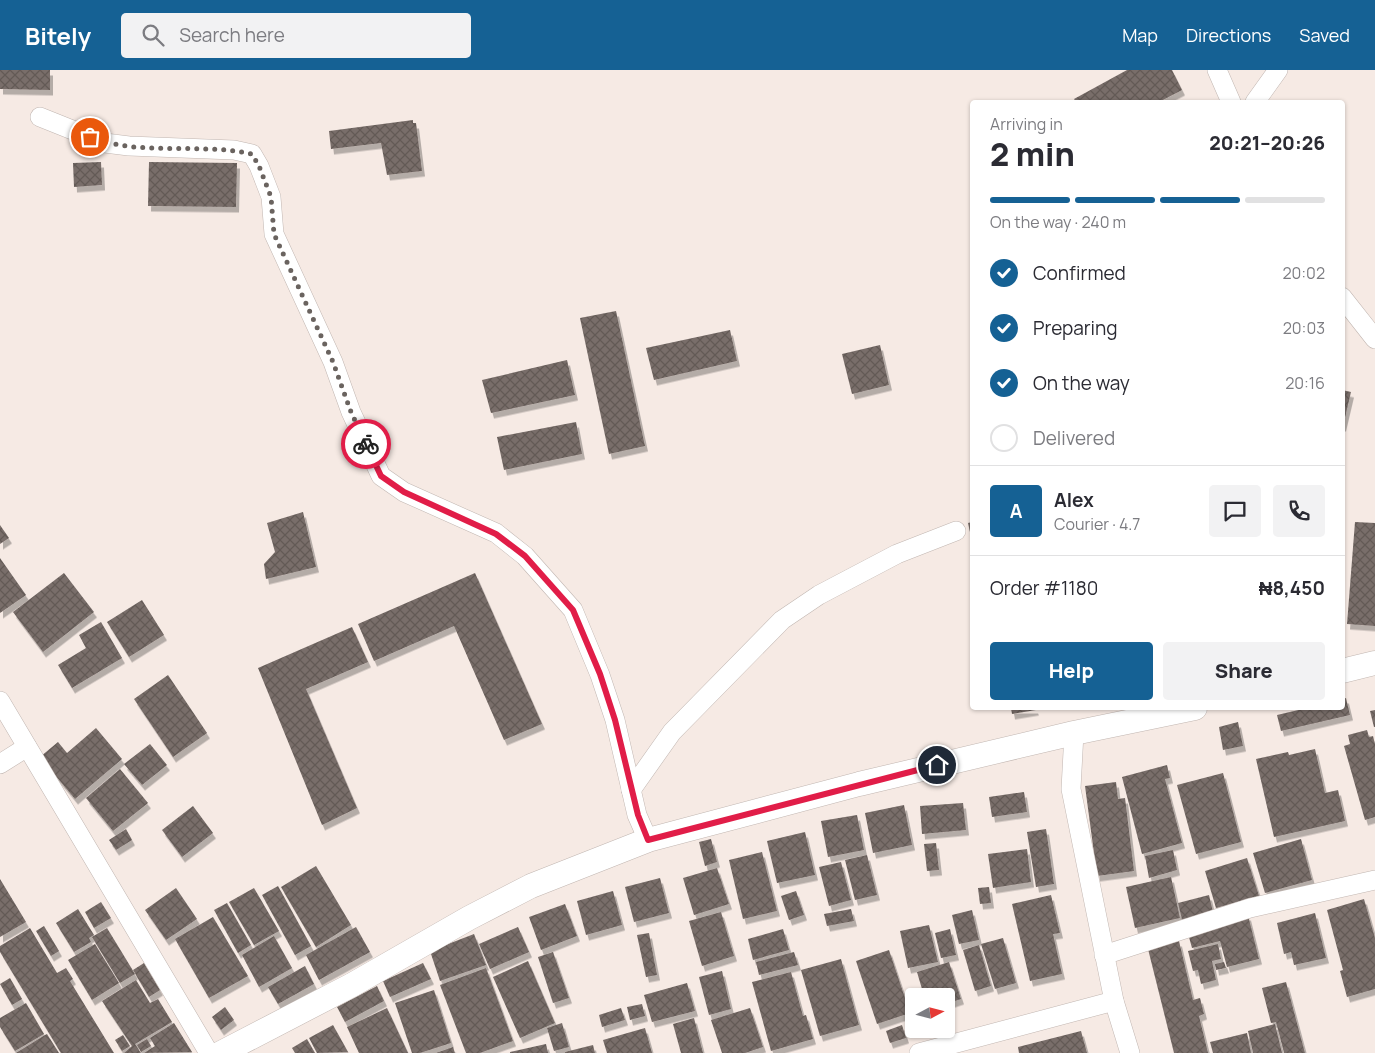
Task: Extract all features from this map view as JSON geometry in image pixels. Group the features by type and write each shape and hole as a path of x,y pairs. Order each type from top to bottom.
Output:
{"street":[{"path":"1217,70 1230,100"},
{"path":"1256,100 1278,70"},
{"path":"40,117 105,143 129,146 234,150 252,154 259,166 271,197 274,234 333,362 351,412 381,476 404,492 496,534 525,556 573,610 600,674 615,720 638,815 648,840"},
{"path":"1345,301 1375,339"},
{"path":"631,790 672,732 782,620 819,595 897,554 956,531"},
{"path":"1345,670 1375,664"},
{"path":"0,701 209,1053"},
{"path":"221,1053 352,986 469,918 531,886 648,840 859,784 1074,733 1185,710"},
{"path":"1074,733 1071,789 1114,1001 1130,1053"},
{"path":"0,764 27,747"},
{"path":"1104,955 1250,908 1375,880"},
{"path":"919,1053 1114,1001"}],"building":[{"path":"0,70 50,70 50,90 0,89"},
{"path":"1127,70 1172,70 1182,90 1163,100 1074,99"},
{"path":"413,120 413,123 416,123 422,171 387,175 381,143 331,149 329,131"},
{"path":"101,162 102,185 74,187 73,163"},
{"path":"149,162 237,163 236,207 148,206"},
{"path":"616,311 645,446 609,454 580,318"},
{"path":"730,330 737,361 654,380 646,348"},
{"path":"880,345 889,385 852,394 842,354"},
{"path":"567,360 575,395 491,413 482,380"},
{"path":"1345,391 1351,392 1345,418"},
{"path":"576,422 582,454 504,470 497,437"},
{"path":"303,512 316,567 266,579 264,564 275,552 267,523"},
{"path":"1355,522 1375,523 1375,626 1347,624"},
{"path":"0,525 9,538 0,544"},
{"path":"0,558 26,595 0,613"},
{"path":"64,573 94,612 43,652 13,612"},
{"path":"475,573 542,724 504,740 454,626 374,661 358,624"},
{"path":"142,600 164,635 129,657 107,622"},
{"path":"101,622 122,658 72,688 58,665 86,648 79,635"},
{"path":"352,627 368,662 306,689 357,808 322,825 258,668"},
{"path":"168,675 207,733 173,757 134,699"},
{"path":"1345,698 1350,715 1281,731 1277,715 1298,710 1345,710"},
{"path":"1011,710 1036,710 1012,714"},
{"path":"1375,710 1375,727 1374,727 1370,711"},
{"path":"1238,722 1243,746 1223,750 1219,727"},
{"path":"96,728 122,759 75,799 40,757 58,742 67,753"},
{"path":"1367,730 1369,737 1373,736 1375,744 1375,817 1365,820 1344,746 1350,744 1348,735"},
{"path":"150,744 167,765 142,785 124,764"},
{"path":"1315,749 1325,793 1338,790 1345,821 1274,837 1256,759 1288,752 1289,755"},
{"path":"1167,765 1170,778 1165,779 1182,843 1142,854 1122,777"},
{"path":"120,769 148,803 113,831 86,798"},
{"path":"1223,773 1241,842 1196,854 1177,785"},
{"path":"1116,782 1118,799 1125,798 1134,871 1097,876 1085,786"},
{"path":"1024,792 1027,812 992,817 989,797"},
{"path":"963,803 966,830 922,834 920,806"},
{"path":"904,805 912,845 873,853 865,813"},
{"path":"193,806 213,833 182,857 162,830"},
{"path":"857,815 864,850 828,857 821,821"},
{"path":"126,829 132,840 116,850 109,840"},
{"path":"1046,829 1054,884 1036,887 1027,832"},
{"path":"805,832 815,875 777,883 767,841"},
{"path":"711,839 717,862 705,866 699,842"},
{"path":"1301,839 1312,880 1265,893 1253,853"},
{"path":"936,843 939,870 927,871 924,844"},
{"path":"1027,849 1031,882 993,888 988,854"},
{"path":"1173,850 1177,870 1149,878 1145,856"},
{"path":"762,852 777,911 743,919 729,860"},
{"path":"867,855 877,895 855,900 845,860"},
{"path":"1247,858 1259,896 1216,908 1205,871"},
{"path":"841,862 851,900 829,906 819,867"},
{"path":"316,866 351,925 316,947 281,887"},
{"path":"717,868 729,904 694,915 683,878"},
{"path":"1171,877 1180,918 1135,928 1126,887"},
{"path":"660,878 669,913 634,922 625,887"},
{"path":"0,879 26,922 0,937"},
{"path":"278,886 311,946 295,955 262,895"},
{"path":"989,887 991,903 980,904 978,888"},
{"path":"176,888 197,919 166,940 145,910"},
{"path":"254,888 279,931 254,945 229,902"},
{"path":"613,891 622,925 586,935 577,901"},
{"path":"796,891 804,915 789,920 781,896"},
{"path":"1051,895 1060,933 1053,934 1062,974 1030,981 1012,904"},
{"path":"1209,895 1213,912 1182,920 1178,903"},
{"path":"1364,899 1375,938 1375,989 1347,997 1340,971 1343,970 1327,910"},
{"path":"101,902 111,918 94,928 85,912"},
{"path":"227,903 251,945 238,953 214,910"},
{"path":"565,904 577,936 541,950 529,917"},
{"path":"78,909 94,935 89,938 91,942 74,952 56,923"},
{"path":"851,909 854,921 827,926 824,914"},
{"path":"972,910 979,940 959,944 952,915"},
{"path":"721,912 734,956 702,966 689,921"},
{"path":"1315,913 1326,958 1294,965 1291,952 1284,954 1277,923"},
{"path":"1248,915 1259,959 1227,967 1220,941 1192,948 1187,930"},
{"path":"213,917 248,976 209,998 175,939"},
{"path":"929,925 938,962 908,968 900,931"},
{"path":"44,926 59,951 51,956 36,931"},
{"path":"356,927 370,952 319,980 306,955"},
{"path":"518,927 529,952 490,969 479,944"},
{"path":"30,928 57,973 66,968 73,979 70,981 114,1053 61,1053 0,952 0,946"},
{"path":"107,928 135,974 120,983 92,937"},
{"path":"783,929 789,950 753,960 748,939"},
{"path":"950,929 956,955 941,958 935,933"},
{"path":"649,933 657,975 646,977 637,935"},
{"path":"474,934 486,965 440,981 430,951"},
{"path":"274,936 292,968 259,987 242,955"},
{"path":"1003,938 1016,983 995,989 981,944"},
{"path":"1179,941 1193,1000 1200,998 1204,1014 1199,1016 1208,1053 1174,1053 1148,949"},
{"path":"95,944 119,983 92,1000 68,960"},
{"path":"1218,944 1221,959 1212,961 1216,980 1201,984 1198,970 1193,971 1188,951"},
{"path":"979,945 991,986 975,991 963,950"},
{"path":"889,950 905,998 905,1015 877,1024 856,961"},
{"path":"553,952 569,998 553,1003 538,957"},
{"path":"794,952 798,965 759,975 756,962"},
{"path":"841,959 859,1025 820,1036 801,970"},
{"path":"528,961 555,1023 520,1038 493,977"},
{"path":"949,962 961,999 955,1001 955,988 922,988 917,972"},
{"path":"1224,962 1226,968 1216,970 1215,964"},
{"path":"144,963 160,990 149,997 133,970"},
{"path":"423,963 431,979 390,997 383,981"},
{"path":"305,966 314,984 278,1004 268,987"},
{"path":"486,968 513,1041 480,1053 466,1053 440,985"},
{"path":"722,971 731,1009 709,1015 699,977"},
{"path":"791,972 803,1016 806,1015 813,1039 771,1051 752,982"},
{"path":"10,978 22,999 12,1005 0,984"},
{"path":"136,980 150,1003 158,999 172,1022 135,1044 141,1053 124,1053 132,1046 102,1001"},
{"path":"1286,982 1305,1053 1284,1053 1276,1022 1271,1023 1262,988"},
{"path":"687,983 695,1011 652,1022 644,995"},
{"path":"377,986 384,1001 345,1022 337,1007"},
{"path":"434,990 451,1043 420,1053 412,1053 395,1003"},
{"path":"26,1003 44,1034 15,1051 0,1027 0,1018"},
{"path":"642,1004 645,1016 630,1020 627,1007"},
{"path":"225,1007 234,1020 221,1030 212,1017"},
{"path":"387,1008 408,1053 359,1053 347,1027"},
{"path":"621,1008 625,1020 602,1027 599,1015"},
{"path":"750,1008 763,1047 745,1053 722,1053 711,1020"},
{"path":"694,1018 703,1053 681,1053 673,1024"},
{"path":"174,1023 192,1052 144,1053 155,1046 150,1038"},
{"path":"562,1023 569,1047 554,1051 547,1028"},
{"path":"1275,1024 1282,1053 1253,1053 1248,1031"},
{"path":"333,1025 348,1052 317,1053 309,1038"},
{"path":"902,1025 906,1038 890,1043 886,1031"},
{"path":"645,1028 652,1053 607,1053 603,1040"},
{"path":"1081,1031 1087,1053 1019,1053 1018,1047"},
{"path":"1247,1033 1251,1053 1213,1053 1210,1042"},
{"path":"47,1034 59,1053 16,1053 45,1035"},
{"path":"123,1035 130,1046 122,1051 115,1040"},
{"path":"147,1039 151,1046 141,1052 137,1045"},
{"path":"307,1039 315,1053 295,1053 292,1048"},
{"path":"546,1044 548,1053 510,1053 510,1052"},
{"path":"593,1045 595,1053 565,1053 565,1052"},
{"path":"453,1047 455,1053 436,1053"}],"way so far":[{"path":"90,137 105,143 129,146 234,150 252,154 259,166 271,197 274,234 289,262 333,362 351,412 366,444"}],"route":[{"path":"366,444 381,476 404,492 496,534 525,556 573,610 600,674 615,720 638,815 648,840 937,765"}]}
